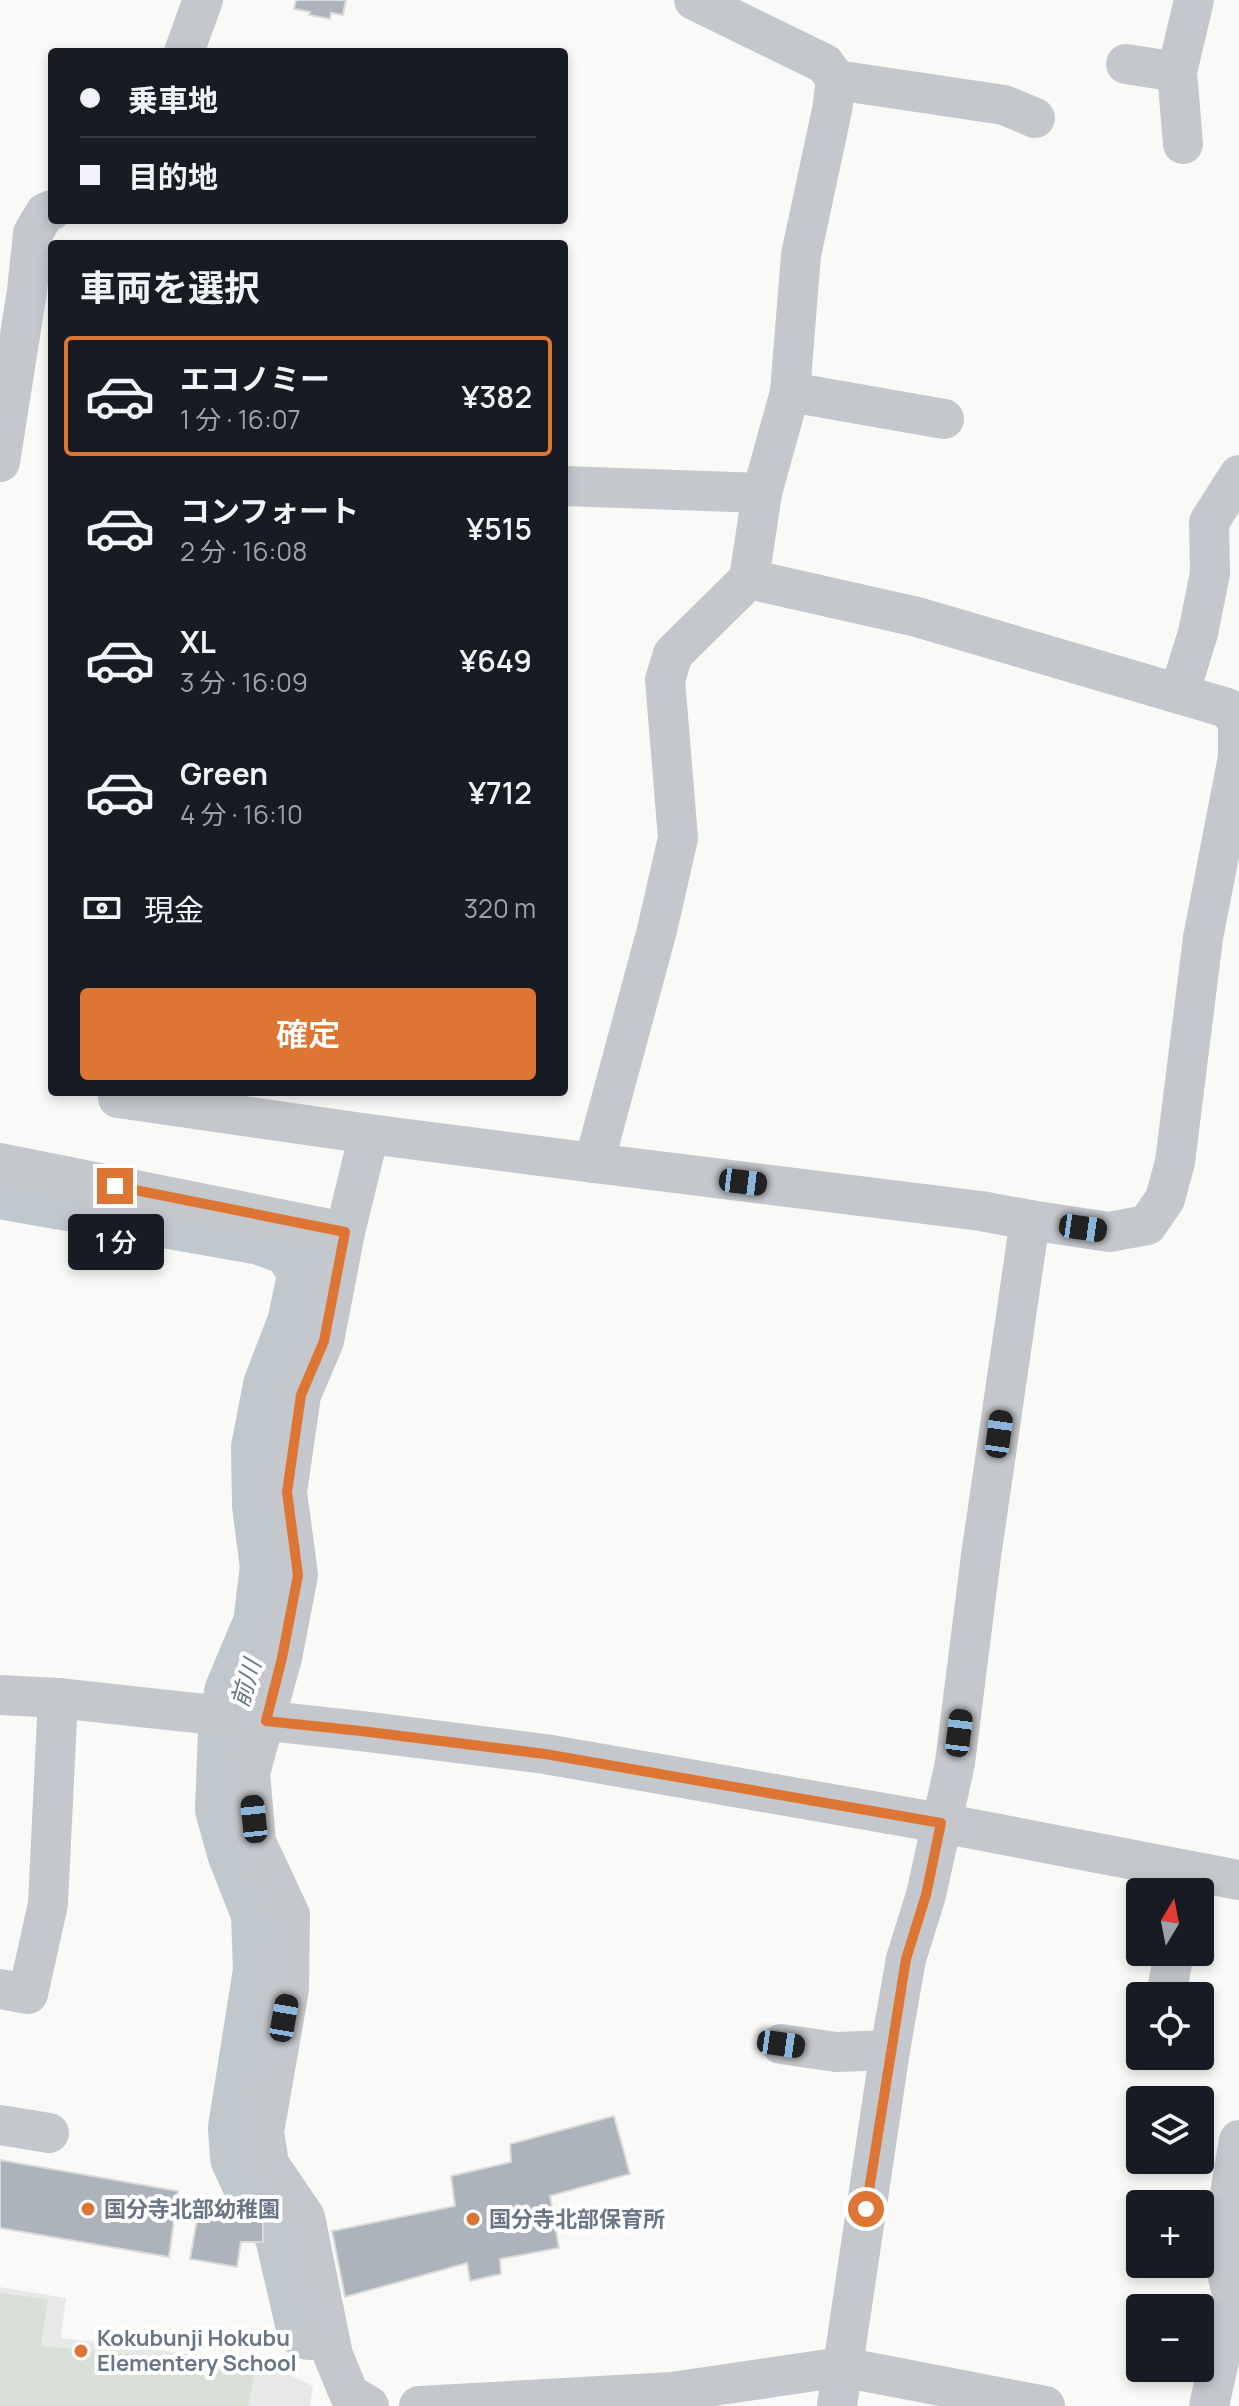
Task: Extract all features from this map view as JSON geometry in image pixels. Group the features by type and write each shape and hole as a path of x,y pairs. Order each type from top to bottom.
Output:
{"street":[{"path":"185,48 203,0"},
{"path":"594,1163 657,930 678,838 665,680 673,654 749,579 762,493 790,392 801,255 836,80 825,64 694,0"},
{"path":"1183,144 1177,72 1194,0"},
{"path":"1126,64 1177,72"},
{"path":"836,80 1004,105 1035,118"},
{"path":"0,462 33,233 48,212"},
{"path":"790,392 944,419"},
{"path":"1179,694 1198,633 1210,573 1209,522 1239,475"},
{"path":"568,486 762,493"},
{"path":"118,1098 369,1134 981,1211 1109,1232 1147,1225 1165,1199 1175,1162 1203,938 1238,757 1238,721 1227,708 917,617 749,579"},
{"path":"369,1134 345,1232 324,1341 301,1395 287,1492 298,1575 282,1658 250,1773 256,1842 290,1915 289,1989 264,2132 269,2164 305,2217 333,2355 349,2394 369,2406"},
{"path":"0,1163 345,1232"},
{"path":"837,2406 906,1959 926,1895 955,1763 981,1556 1030,1220"},
{"path":"0,1695 58,1698 545,1754 941,1823 1170,1878"},
{"path":"0,1989 28,1994 48,1904 58,1698"},
{"path":"1214,1881 1239,1880"},
{"path":"781,2044 836,2052 890,2050"},
{"path":"0,2125 49,2133"},
{"path":"1209,2406 1233,2298 1221,2248 1239,2140"},
{"path":"419,2406 672,2392 842,2367 1045,2406"}],"shaded area":[{"name":"Kokubunji Hokubu Elementery School","path":"0,2287 66,2298 61,2338 265,2363 313,2386 310,2406 0,2406"},
{"name":"Kokubunji Hokubu Elementery School","path":"0,2293 48,2299 41,2346 256,2367 248,2406 0,2406"}],"building":[{"path":"296,0 346,0 343,15 331,13 330,19 294,9"},
{"name":"国分寺北部保育所","path":"614,2116 630,2174 550,2196 559,2248 500,2259 501,2274 470,2281 467,2263 345,2297 332,2231 455,2206 451,2176 511,2162 510,2144"},
{"name":"国分寺北部幼稚園","path":"0,2160 178,2191 169,2257 0,2228"},
{"path":"199,2208 263,2219 263,2242 241,2242 237,2267 190,2259"}],"waterway":[{"name":"前川","path":"0,1186 261,1232 294,1244 311,1272 300,1324 276,1386 264,1448 265,1505 273,1567 266,1624 237,1693 231,1733 228,1809 240,1852 264,1913 266,1971 241,2128 243,2157 255,2183 287,2232 309,2327"}],"place":[{"name":"国分寺北部幼稚園","path":"88,2209"},
{"name":"国分寺北部保育所","path":"473,2219"},
{"name":"Kokubunji Hokubu Elementery School","path":"81,2351"}],"route":[{"path":"115,1186 345,1232 324,1341 301,1395 287,1492 298,1575 266,1721 545,1754 941,1823 926,1895 906,1959 866,2209"}]}
